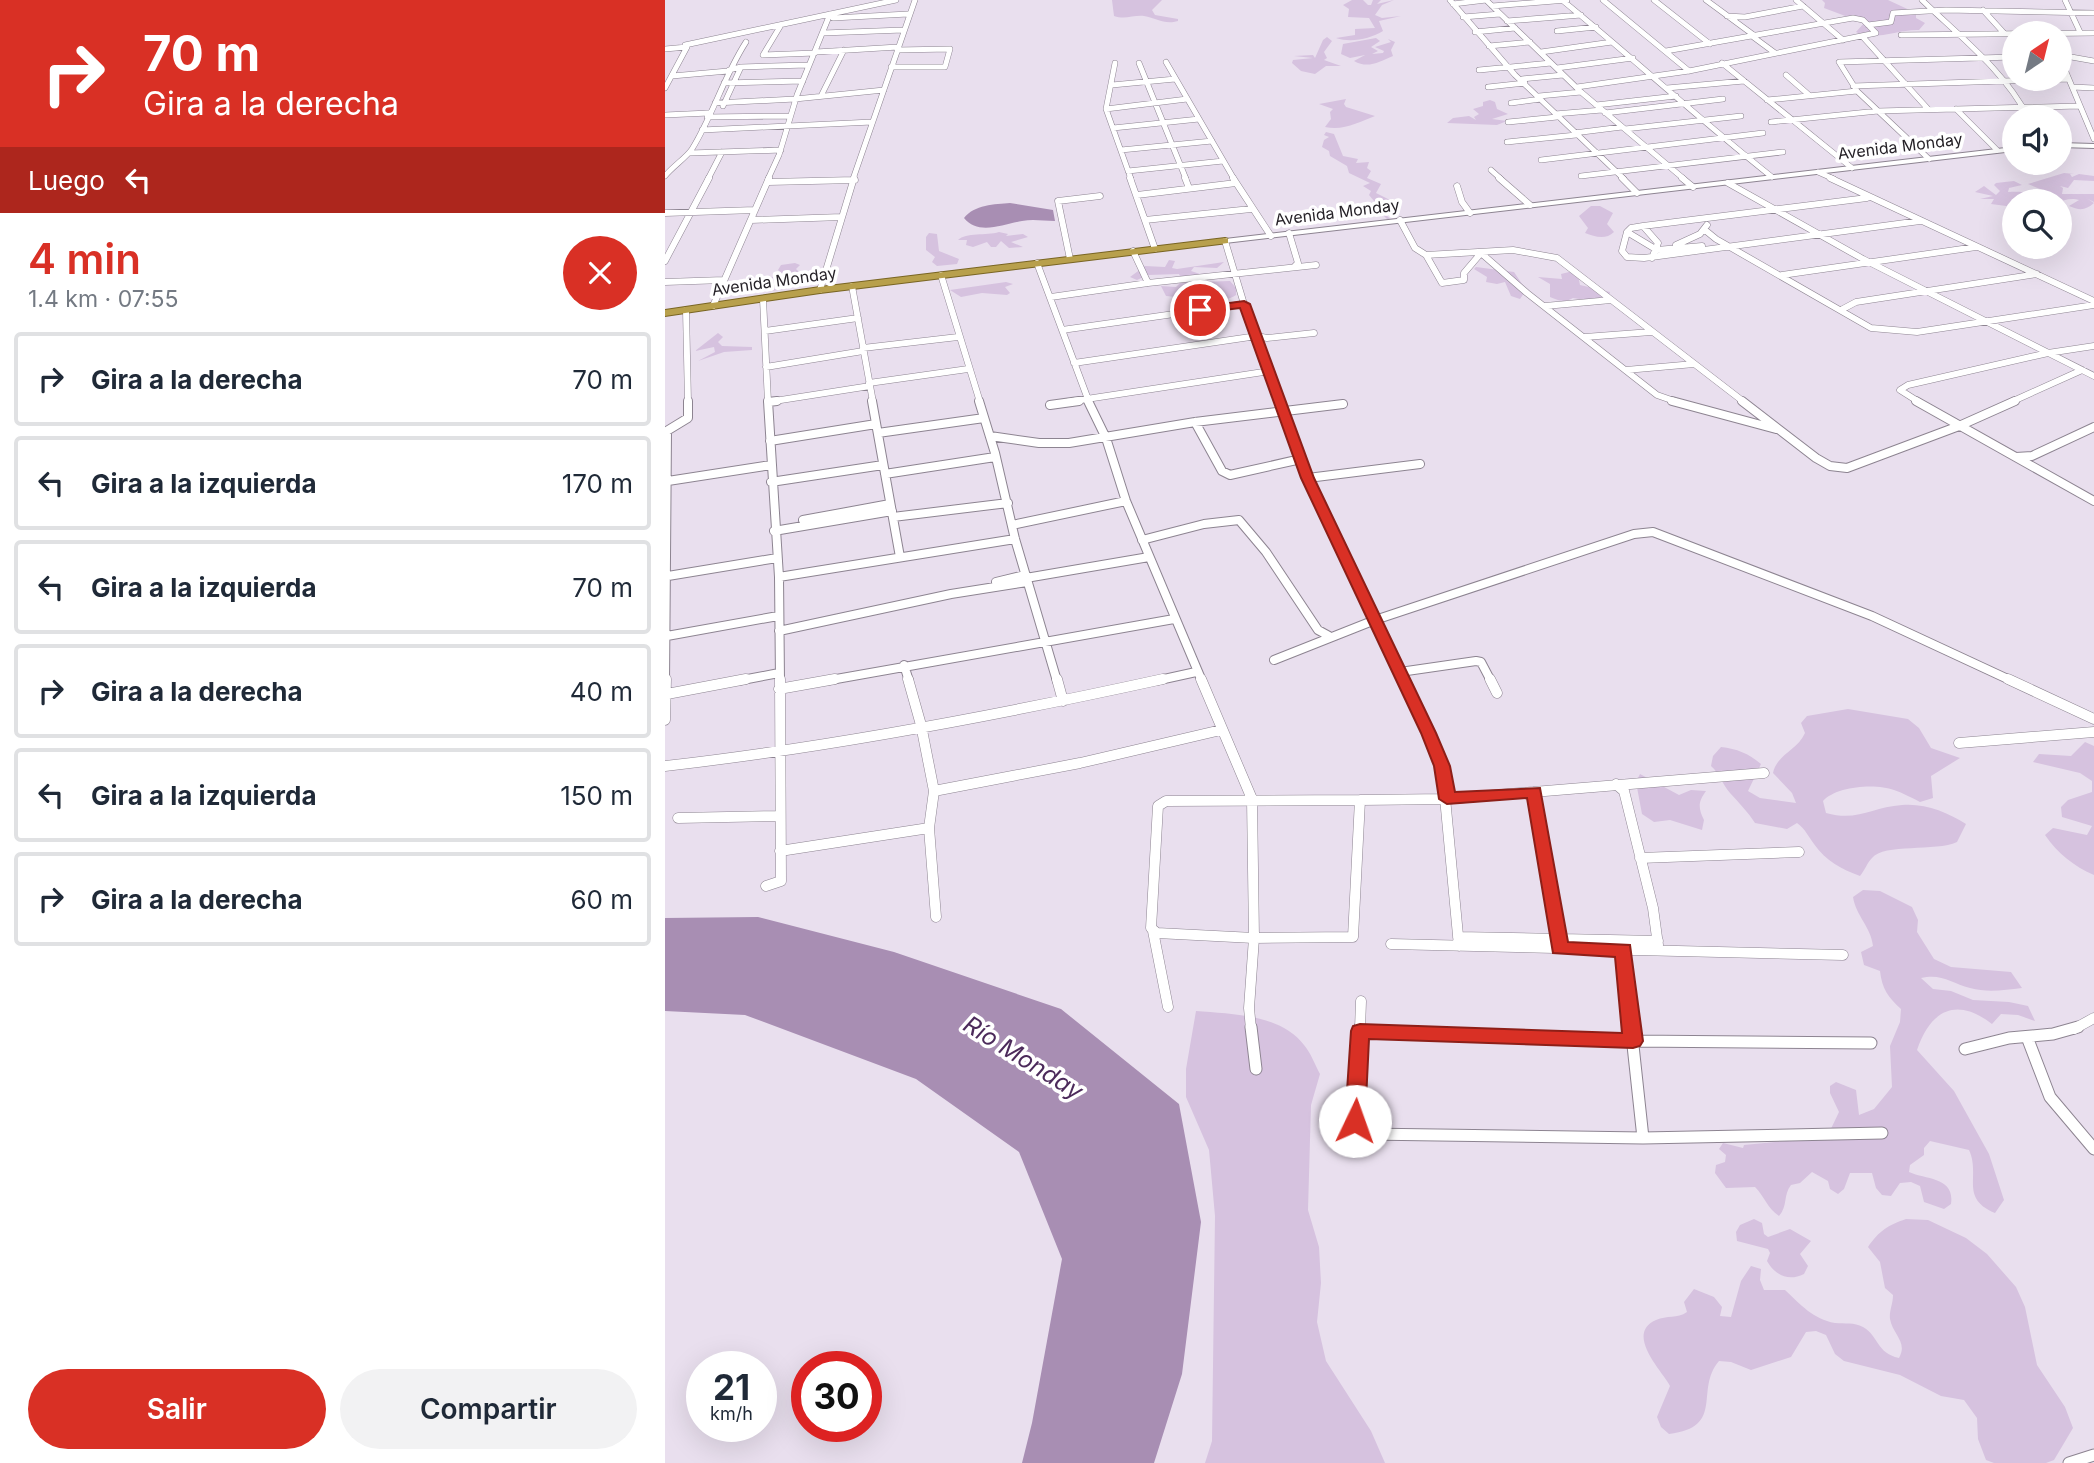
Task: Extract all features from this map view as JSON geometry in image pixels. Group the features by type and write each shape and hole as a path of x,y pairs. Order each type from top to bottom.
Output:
{"highway":[{"name":"Avenida Monday","path":"665,313 820,290 1225,241"}],"main road":[{"path":"2072,145 2094,146"},
{"name":"Avenida Monday","path":"1225,241 2002,150"}],"street":[{"path":"665,48 830,16 896,0"},
{"path":"820,290 872,122 915,0"},
{"path":"1452,2 1486,0 1579,90 1693,187"},
{"path":"1562,0 1654,76 1701,121 1726,138 1772,177"},
{"path":"1492,6 1569,0"},
{"path":"1603,0 1689,71"},
{"path":"1654,0 1710,44"},
{"path":"1706,0 1775,53"},
{"path":"1796,0 1843,40"},
{"path":"1922,0 2002,81"},
{"path":"2065,0 2080,32"},
{"path":"1452,2 1475,32 1556,116 1637,193"},
{"path":"1727,16 1745,17 1803,5"},
{"path":"1983,10 2002,31"},
{"path":"1868,25 1892,22 1893,13 1983,10 2094,13"},
{"path":"830,16 908,14"},
{"path":"1463,17 1500,14"},
{"path":"1507,20 1581,15"},
{"path":"713,306 781,150 795,99 830,16"},
{"path":"1511,103 1876,33 1857,18 1666,51"},
{"path":"781,25 763,55 897,48 950,49 945,67 891,67"},
{"path":"1557,31 1596,27"},
{"path":"1475,32 1515,28"},
{"path":"823,33 903,30"},
{"path":"1901,36 2002,32"},
{"path":"2072,32 2094,33"},
{"path":"1862,36 1928,109"},
{"path":"690,153 729,70 746,42"},
{"path":"1489,46 1530,42"},
{"path":"1541,52 1612,42"},
{"path":"665,88 683,59 685,46"},
{"path":"821,96 844,50"},
{"path":"1929,159 1855,88 1839,62 2002,57"},
{"path":"1557,68 1633,58"},
{"path":"2072,58 2094,61"},
{"path":"1115,62 1106,108 1155,248"},
{"path":"1166,62 1251,209 1271,236"},
{"path":"1139,63 1189,188"},
{"path":"1479,70 1551,63"},
{"path":"1722,63 1852,168"},
{"path":"665,75 741,67 808,65"},
{"path":"717,116 741,67"},
{"path":"1488,88 1563,75"},
{"path":"1786,75 1809,95"},
{"path":"1112,85 1175,79"},
{"path":"1667,88 1744,80"},
{"path":"1767,100 1855,88 2002,81"},
{"path":"724,83 803,82"},
{"path":"2094,88 2072,87 2094,139"},
{"path":"715,103 795,99 884,90"},
{"path":"2011,91 2023,105"},
{"path":"1596,104 1676,96"},
{"path":"1106,108 1187,99"},
{"path":"1508,122 1723,99"},
{"path":"1771,122 1878,111 2002,108"},
{"path":"2072,108 2094,112"},
{"path":"1956,109 1997,150"},
{"path":"665,115 790,116"},
{"path":"1507,142 1741,116"},
{"path":"1113,128 1199,119"},
{"path":"702,130 872,122"},
{"path":"1541,160 1763,133"},
{"path":"1121,150 1212,141"},
{"path":"665,161 677,160 690,153 781,150"},
{"path":"665,261 722,152"},
{"path":"1581,176 1783,152"},
{"path":"665,176 677,160"},
{"path":"1128,171 1223,161"},
{"path":"1491,170 1530,205"},
{"path":"1818,172 1868,198 2039,274 2094,303"},
{"path":"768,182 855,180"},
{"path":"1137,195 1236,183"},
{"path":"1728,183 1819,235 2094,376"},
{"path":"1457,186 1462,202 1470,213"},
{"path":"1070,259 1058,201 1100,196"},
{"path":"1868,198 1631,228 1627,232 1622,251 1627,257 1652,258 1920,221"},
{"path":"1145,220 1251,209"},
{"path":"665,213 755,210"},
{"path":"751,220 842,217"},
{"path":"1669,249 1705,230 1711,217"},
{"path":"1400,220 1415,248 1426,255 1442,284 1464,280 1464,273 1481,253"},
{"path":"1643,226 1658,243 1652,258"},
{"path":"1705,230 1782,275 1812,296 1871,328 1917,332 2094,303"},
{"path":"1627,232 1657,250 1725,243"},
{"path":"1289,233 1298,263 1294,267"},
{"path":"1225,241 1244,304 1271,371 1308,478 1442,766 1458,941"},
{"path":"1782,275 1977,246"},
{"path":"1426,255 1513,250 1551,256 1824,463 1847,468 1959,426 2082,370"},
{"path":"1133,251 1148,283"},
{"path":"1481,253 1626,370 1668,400 1780,430"},
{"path":"1037,263 1087,398 1106,438 1126,501 1196,672 1252,799 1254,938 1249,1008 1256,1069"},
{"path":"1051,297 1148,283 1316,265"},
{"path":"1841,310 1856,302 2039,274"},
{"path":"941,275 990,436 1026,579 1063,701"},
{"path":"665,282 725,280"},
{"path":"852,286 900,557"},
{"path":"763,299 773,528 779,577 781,748 781,881 766,886"},
{"path":"1545,306 1611,300"},
{"path":"1062,330 1244,304"},
{"path":"665,720 666,603 669,576 666,432 688,418 685,310"},
{"path":"765,331 857,318"},
{"path":"1585,337 1651,332"},
{"path":"1074,363 1257,336 1267,338 1314,333"},
{"path":"766,367 958,337"},
{"path":"2094,346 2047,353 1908,385 1900,390 2094,501"},
{"path":"1626,370 1694,364"},
{"path":"768,402 968,369"},
{"path":"1049,405 1271,371"},
{"path":"990,436 1054,443 1343,404"},
{"path":"878,433 984,418"},
{"path":"1195,422 1222,471 1230,475 1301,459"},
{"path":"769,441 876,424"},
{"path":"2014,457 2032,456 2094,428"},
{"path":"771,482 995,457"},
{"path":"1308,478 1420,464"},
{"path":"668,481 771,465"},
{"path":"1012,525 1126,501"},
{"path":"773,528 892,511 1008,503"},
{"path":"1142,540 1208,524 1237,520 1244,522 1318,630 1329,636"},
{"path":"1274,660 1375,620 1634,534 1653,532 1872,616 2094,719"},
{"path":"779,577 1015,539"},
{"path":"779,631 1026,579 1149,557"},
{"path":"669,576 777,558"},
{"path":"667,636 778,615"},
{"path":"779,689 1174,619"},
{"path":"1399,672 1481,662 1497,693"},
{"path":"904,665 921,725 934,792 929,828 936,917"},
{"path":"665,766 732,758 1063,701 1196,672"},
{"path":"667,694 779,673"},
{"path":"934,792 1080,763 1221,730"},
{"path":"1959,743 2094,732"},
{"path":"1168,1007 1150,924 1158,806 1166,801 1447,799 1764,774"},
{"path":"1616,784 1624,791 1659,946"},
{"path":"1534,792 1559,944"},
{"path":"1153,932 1254,938 1353,937 1360,798"},
{"path":"678,818 780,816"},
{"path":"780,851 929,828"},
{"path":"1640,858 1798,852"},
{"path":"1391,944 1458,941 1659,946 1843,956"},
{"path":"1559,944 1623,950 1659,946"},
{"path":"1623,950 1643,1138"},
{"path":"1361,1001 1355,1121 1359,1129 1367,1134 1643,1138 1882,1133"},
{"path":"1965,1049 2084,1027 2093,1023"},
{"path":"1360,1031 1633,1041 1871,1043"},
{"path":"2027,1037 2050,1097 2092,1145"},
{"path":"2069,1463 2094,1455"}],"shaded area":[{"path":"1112,0 1162,0 1152,10 1155,15 1178,21 1165,22 1144,16 1114,16"},
{"path":"1352,0 1363,0 1371,5 1373,0 1381,0 1377,4 1394,0 1382,5 1375,15 1382,18 1401,16 1379,21 1383,31 1372,36 1354,40 1336,38 1355,35 1355,29 1375,28 1369,18 1348,17 1349,9 1343,5"},
{"path":"1822,0 1888,0 1916,13 1916,18 1925,23 1919,30 1863,35 1856,32 1864,23 1824,8 1825,3"},
{"path":"1327,37 1332,41 1324,52 1327,58 1324,60 1341,66 1326,66 1315,74 1301,71 1292,63 1293,60 1313,58 1294,56 1313,55 1315,58"},
{"path":"1376,38 1380,41 1371,47 1378,51 1372,54 1383,53 1384,51 1375,47 1391,42 1388,39 1395,42 1391,50 1393,56 1373,64 1364,64 1354,61 1365,55 1350,58 1341,54 1343,44"},
{"path":"1346,99 1346,107 1375,116 1345,127 1325,127 1331,119 1330,112 1333,109 1319,104"},
{"path":"1490,100 1495,102 1497,109 1508,114 1492,119 1507,121 1497,125 1447,123 1453,118 1469,116 1476,120 1474,117 1479,114 1473,109"},
{"path":"1326,132 1334,134 1343,156 1358,159 1356,163 1369,162 1367,168 1371,171 1367,178 1381,184 1376,193 1394,202 1379,207 1390,219 1372,204 1374,201 1369,195 1371,191 1363,186 1370,183 1349,173 1347,166 1330,156 1329,151 1322,147 1324,140 1329,137 1324,135"},
{"path":"2057,175 2094,176 2094,181 2074,180 2068,188 2060,186 2063,189 2040,189 2028,184"},
{"path":"2014,181 2022,185 2002,189 2002,205 1991,204 1994,199 1980,199 1993,196 1975,192 1984,186 1996,195 2000,191 1994,185"},
{"path":"2072,194 2094,194 2094,202 2088,199 2094,203 2080,209 2072,207 2072,204 2079,200 2072,199"},
{"path":"1591,206 1600,206 1613,213 1607,224 1614,232 1611,235 1600,237 1585,233 1588,228 1579,216"},
{"path":"999,232 1008,234 1006,236 1023,234 1028,237 1011,242 1023,247 1009,248 1001,241 996,247 991,247 987,242 973,247 966,245 967,240 958,240 966,236"},
{"path":"929,233 937,234 939,251 959,259 957,264 937,266 932,262 935,257 926,250 926,237"},
{"path":"1169,260 1175,261 1172,268 1177,269 1224,262 1217,268 1194,267 1191,271 1200,274 1225,272 1200,282 1230,281 1236,288 1236,295 1221,300 1196,300 1186,290 1176,297 1166,296 1161,286 1176,287 1182,281 1179,274 1148,275 1137,280 1130,277 1145,266 1165,267"},
{"path":"781,265 800,265 796,269 798,271 817,272 780,278 777,284 785,289 764,292 770,278 782,274 778,270"},
{"path":"1476,267 1514,272 1526,290 1520,299 1511,296 1505,282 1486,282 1487,277 1474,269"},
{"path":"1580,272 1584,276 1579,280 1580,285 1610,292 1609,297 1592,301 1573,298 1567,301 1559,300 1550,297 1550,284 1538,277 1562,279 1561,274"},
{"path":"1006,282 1013,284 1005,287 1010,293 1007,295 982,293 961,297 950,290"},
{"path":"718,333 723,337 718,342 722,346 752,347 752,350 724,352 698,361 715,352 714,347 695,351"},
{"path":"1848,709 1908,719 1919,728 1931,748 1960,758 1931,776 1933,798 1920,802 1886,788 1857,787 1837,792 1823,801 1826,813 1847,816 1891,806 1927,807 1966,824 1957,842 1937,847 1878,853 1860,876 1829,860 1797,823 1787,829 1755,823 1711,766 1713,756 1721,747 1742,752 1761,764 1748,791 1760,798 1796,803 1792,793 1773,773 1775,767 1805,733 1801,723 1807,716"},
{"path":"2085,742 2094,746 2094,875 2067,859 2045,835 2053,828 2087,835 2092,826 2062,817 2061,807 2068,800 2092,792 2092,781 2080,773 2033,762 2039,754 2071,756"},
{"path":"1640,774 1679,795 1691,790 1706,791 1700,805 1704,820 1702,830 1670,820 1654,822 1642,814 1636,782"},
{"path":"1863,890 1880,891 1912,907 1918,920 1917,932 1934,959 1951,967 2011,972 2022,988 1983,990 1941,978 1921,978 1933,989 1951,991 1973,1000 2028,1006 2035,1021 2018,1015 2001,1014 1992,1024 1967,1011 1947,1012 1930,1025 1917,1050 1954,1091 1989,1154 2004,1200 1995,1213 1984,1207 1974,1193 1969,1150 1930,1141 1924,1148 1924,1155 1910,1165 1909,1172 1938,1181 1949,1189 1951,1204 1944,1209 1924,1202 1920,1186 1911,1182 1900,1183 1891,1196 1882,1195 1876,1188 1872,1173 1850,1173 1844,1189 1838,1194 1830,1189 1828,1181 1812,1172 1800,1183 1791,1185 1779,1216 1755,1187 1726,1188 1715,1173 1716,1165 1725,1162 1726,1155 1719,1149 1723,1143 1743,1148 1744,1145 1827,1137 1839,1112 1830,1093 1830,1086 1836,1082 1856,1090 1859,1115 1874,1109 1892,1087 1890,1046 1900,1022 1901,1009 1886,992 1880,971 1864,965 1861,952 1873,946 1853,897"},
{"path":"1196,1011 1255,1018 1282,1027 1304,1045 1320,1074 1311,1105 1308,1210 1319,1247 1321,1283 1317,1322 1326,1361 1371,1431 1385,1463 1205,1463 1212,1441 1215,1216 1209,1150 1186,1097 1186,1069"},
{"path":"1754,1219 1762,1223 1764,1234 1768,1237 1790,1229 1811,1241 1800,1254 1808,1266 1804,1274 1783,1276 1767,1261 1770,1253 1768,1249 1737,1241 1736,1232 1740,1225"},
{"path":"1906,1219 1928,1220 1966,1238 1987,1254 2016,1287 2025,1307 2037,1365 2065,1407 2073,1428 2054,1460 2046,1463 1994,1463 1986,1460 1978,1439 1977,1418 1964,1400 1941,1396 1900,1375 1844,1361 1835,1354 1826,1335 1816,1331 1806,1332 1791,1357 1751,1370 1731,1362 1719,1361 1712,1372 1706,1406 1697,1424 1669,1434 1661,1427 1657,1417 1670,1386 1648,1353 1644,1334 1647,1326 1656,1320 1687,1312 1684,1302 1694,1289 1714,1297 1722,1307 1720,1316 1731,1317 1741,1281 1751,1266 1761,1269 1760,1280 1764,1290 1785,1290 1820,1318 1863,1327 1886,1352 1899,1358 1902,1347 1890,1319 1893,1295 1885,1288 1880,1262 1868,1247 1884,1229"}],"water":[{"path":"1010,203 1053,210 1055,221 1026,220 984,228 964,218 979,208"},
{"name":"Río Monday","path":"758,917 894,952 1061,1009 1179,1104 1201,1222 1182,1374 1154,1463 1022,1463 1032,1423 1062,1259 1019,1152 916,1079 745,1015 665,1011 665,918"}],"route":[{"path":"1200,310 1244,304 1271,371 1308,478 1429,733 1442,766 1447,799 1534,792 1560,948 1623,950 1633,1041 1360,1031 1355,1121"}]}
